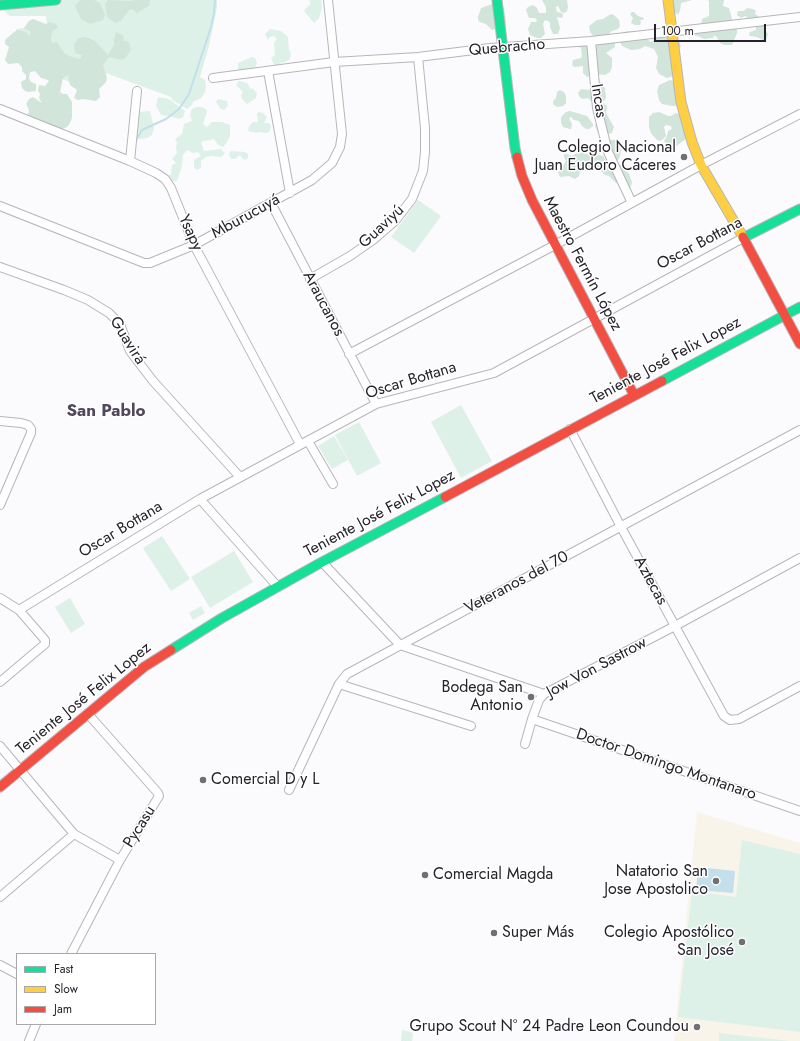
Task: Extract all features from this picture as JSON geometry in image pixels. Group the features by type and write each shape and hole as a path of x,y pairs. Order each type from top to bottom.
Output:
{"main road":[{"path":"0,5 56,0"},
{"name":"Maestro Fermín López","path":"497,0 515,148 522,176 532,200 555,245 634,395"},
{"path":"668,0 681,102 692,142 701,165 743,238 800,344"},
{"name":"Oscar Bottana","path":"743,238 800,210"},
{"name":"Teniente José Felix Lopez","path":"0,786 144,667 222,618 322,562 800,307"}],"street":[{"name":"Mburucuyá","path":"0,206 144,263 150,263 194,245 271,204 312,180 332,163 340,147 342,134 328,0"},
{"name":"Quebracho","path":"213,78 334,62 418,57 503,47 591,41 800,17"},
{"name":"Incas","path":"591,41 597,108 608,152 632,203"},
{"name":"Guaviyú","path":"310,279 350,256 373,240 395,220 412,199 423,171 425,152 425,128 418,57"},
{"path":"268,70 290,193"},
{"path":"130,161 137,91"},
{"name":"Ysapy","path":"0,109 130,161 156,173 164,179 171,188 194,245 304,443 332,484"},
{"path":"349,354 555,245 701,165 800,114"},
{"name":"Araucanos","path":"271,204 376,404"},
{"name":"Oscar Bottana","path":"18,610 200,499 240,476 376,404 494,373 743,238"},
{"name":"Guavirá","path":"0,267 88,300 109,313 120,324 130,351 153,382 240,476"},
{"path":"0,421 22,423 28,425 31,429 31,433 0,505"},
{"name":"Aztecas","path":"570,429 621,527 724,716 730,720 739,719 800,686"},
{"name":"Veteranos del 70","path":"289,790 339,684 347,674 800,430"},
{"path":"200,499 278,587"},
{"name":"Jow Von Sastrow","path":"525,744 539,700 544,694 675,626 800,558"},
{"path":"322,562 400,645 544,694"},
{"path":"0,598 18,610 45,640 45,644 0,682"},
{"path":"339,684 471,726"},
{"name":"Pycasu","path":"71,953 120,860 159,796 158,793 88,714"},
{"name":"Doctor Domingo Montanaro","path":"532,719 800,811"},
{"path":"0,746 74,834 120,860"},
{"path":"0,897 74,834"},
{"path":"0,965 16,973"},
{"path":"29,1041 36,1025"}],"shaded area":[{"name":"Colegio Apostólico San José","path":"697,812 800,843 800,1041 674,1041"}],"green space":[{"path":"51,0 217,0 209,46 200,77 205,80 205,92 201,98 193,102 187,109 172,100 171,97 103,72 95,91 15,62 16,29 47,25 46,16 10,16 4,11 3,7"},
{"path":"80,0 94,0 100,3 105,15 103,20 90,24 81,19 75,6"},
{"path":"108,0 150,0 149,6 137,13 132,9 129,10 121,21 115,23 107,17 105,4"},
{"path":"308,0 321,0 322,8 319,18 314,23 304,11 310,5 310,1"},
{"path":"542,0 567,0 568,7 567,11 564,13 561,12 558,6 556,7 557,12 562,13 563,16 562,18 557,17 560,28 558,34 553,34 550,27 550,22 545,20 543,24 545,34 541,38 537,38 530,35 528,29 531,22 536,22 537,20 535,18 529,18 526,10 528,7 533,5 537,8 539,13 546,13 546,7"},
{"path":"669,0 692,0 681,3 678,15 673,11"},
{"path":"708,0 724,0 723,6 729,8 732,22 737,30 732,45 724,45 720,43 716,36 713,36 714,38 704,39 686,33 701,26 702,19 709,16"},
{"path":"492,4 501,4 504,8 506,23 505,26 492,30 486,24 480,22 478,17 481,8"},
{"path":"747,8 756,11 755,14 763,19 765,25 764,28 768,34 766,40 750,36 750,32 756,30 756,26 745,16 741,18 737,15 738,11 744,11"},
{"path":"632,12 644,18 643,20 640,20 640,25 631,23 633,18 630,14"},
{"path":"611,14 619,20 620,26 618,29 612,31 608,35 594,37 590,32 589,26 597,20 603,19"},
{"path":"33,19 46,24 49,22 56,24 58,27 52,32 52,43 57,42 65,54 72,57 80,59 82,55 75,53 74,45 78,38 85,37 95,41 108,55 114,45 116,32 124,36 123,40 129,42 131,50 122,60 110,57 107,59 103,65 107,78 106,82 99,89 100,97 96,101 83,99 78,100 74,98 77,90 70,85 68,75 63,78 60,92 67,94 72,102 72,118 67,127 60,130 32,120 28,114 29,110 26,104 29,99 33,97 42,103 39,98 39,85 45,86 49,81 41,78 35,71 30,72 29,78 31,82 36,84 36,91 25,91 22,88 21,82 26,79 26,75 22,71 22,67 18,63 8,64 5,60 9,47 5,44 5,40 18,30 26,32 30,37 30,31 24,28 29,21"},
{"path":"270,29 281,31 288,37 289,50 291,53 290,59 275,67 271,58 275,55 274,43 277,39 274,36 270,37 268,40 265,34"},
{"path":"627,31 637,32 651,42 654,38 662,34 679,41 681,47 679,48 676,75 667,78 659,74 656,68 658,57 654,49 645,46 640,49 631,50 622,46 619,40 622,34"},
{"path":"615,42 615,47 606,53 612,58 612,67 610,72 605,75 596,74 587,77 583,73 583,66 574,67 572,65 573,60 581,58 582,56 581,48 576,46"},
{"path":"252,57 255,58 257,63 254,70 238,72 238,63"},
{"path":"670,80 673,81 681,99 675,106 662,104 659,100 657,91 659,85"},
{"path":"239,81 247,83 250,90 252,88 257,93 256,98 247,104 242,99 241,95 243,92 236,85"},
{"path":"598,82 602,83 605,88 606,98 604,101 598,103 591,101 588,98 582,99 579,96 578,93 581,89 590,90"},
{"path":"560,90 564,92 566,96 566,103 563,106 557,107 553,104 553,101 556,98 557,92"},
{"path":"158,97 169,99 185,111 183,117 179,119 161,115 156,106"},
{"path":"218,99 227,101 228,106 224,110 220,108 216,102"},
{"path":"603,103 607,106 606,113 614,127 612,133 604,135 598,133 595,126 597,121 604,119 599,115 600,104"},
{"path":"202,107 207,110 203,124 207,127 212,122 222,122 230,125 230,136 223,147 218,145 214,139 201,142 204,151 221,149 225,153 221,157 206,157 201,161 201,168 196,170 194,160 201,156 198,152 193,153 187,150 183,155 182,166 177,181 170,182 169,176 171,174 172,165 176,163 172,159 177,153 177,142 175,139 182,134 184,124 192,121 190,115 192,109"},
{"path":"150,111 154,128 152,135 147,138 140,139 136,135 138,112"},
{"path":"570,111 587,116 593,126 586,129 579,121 574,120 571,117 569,118 572,124 571,129 563,127 561,117 566,112"},
{"path":"259,112 263,113 267,117 264,123 269,123 271,127 270,131 267,133 248,131 249,126 253,122 258,122 257,114"},
{"path":"659,112 668,116 676,113 679,114 682,127 687,138 675,147 669,147 664,141 667,136 668,131 672,129 671,126 666,125 664,127 666,136 662,140 657,140 651,133 649,127 649,117 653,113"},
{"path":"609,140 615,140 620,145 621,152 619,159 616,161 605,156 603,150 603,144"},
{"path":"230,151 245,152 248,154 248,158 245,160 240,155 235,159 231,159 229,155"},
{"path":"578,152 593,156 603,156 610,167 619,164 625,167 632,182 630,189 616,183 609,176 605,175 599,169 594,167 580,172 579,176 575,179 569,176 560,177 558,172 566,161 564,154 572,156"},
{"path":"418,200 441,216 414,253 391,237"},
{"path":"461,405 492,461 461,478 431,422"},
{"path":"359,422 381,463 357,476 335,435"},
{"path":"334,436 348,460 332,469 318,446"},
{"path":"162,536 190,579 171,591 143,548"},
{"path":"234,551 253,582 210,608 191,577"},
{"path":"70,598 85,624 71,633 55,607"},
{"path":"201,606 205,613 193,620 189,613"},
{"name":"Colegio Apostólico San José","path":"742,840 800,854 800,1032 678,1017 692,891 736,897"},
{"path":"402,1030 413,1034 412,1041 401,1041"},
{"path":"719,1033 790,1041 719,1041"}],"water":[{"name":"Natatorio San Jose Apostolico","path":"698,867 735,871 733,893 696,890"}],"waterway":[{"path":"135,142 142,130 166,119 179,109 189,94 211,27 215,0"}],"traffic: fast":[{"path":"0,5 56,0"},
{"path":"497,0 517,157"},
{"path":"743,238 800,209"},
{"path":"662,381 800,307"},
{"path":"171,650 222,618 322,562 445,497"}],"traffic: slow":[{"path":"668,0 681,102 692,142 701,165 743,237"}],"traffic: jam":[{"path":"517,157 522,176 532,200 634,395"},
{"path":"743,237 800,344"},
{"path":"445,497 662,381"},
{"path":"0,787 144,667 171,650"}],"place":[{"name":"Colegio Nacional Juan Eudoro Cáceres","path":"684,157"},
{"name":"Bodega San Antonio","path":"531,697"},
{"name":"Comercial D y L","path":"203,780"},
{"name":"Comercial Magda","path":"425,875"},
{"name":"Natatorio San Jose Apostolico","path":"716,881"},
{"name":"Super Más","path":"494,933"},
{"name":"Colegio Apostólico San José","path":"742,942"},
{"name":"Grupo Scout N° 24 Padre Leon Coundou","path":"697,1027"}],"district":[{"name":"San Pablo","path":"106,412"}]}
